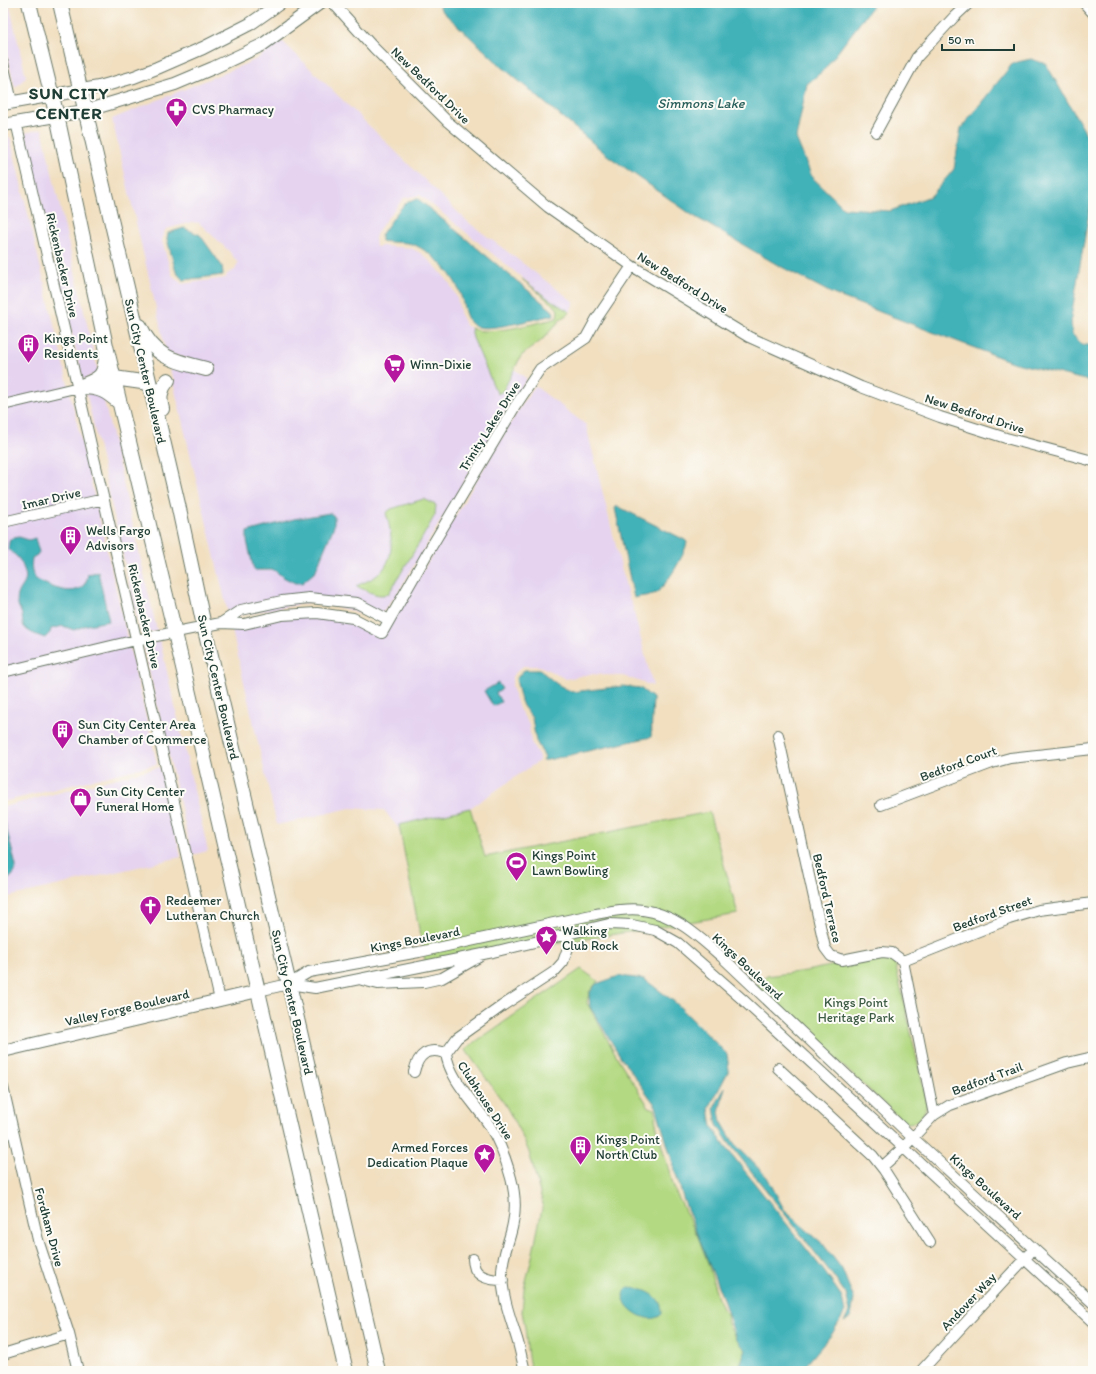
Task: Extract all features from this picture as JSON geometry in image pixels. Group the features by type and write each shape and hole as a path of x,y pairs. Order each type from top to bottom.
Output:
{"main road":[{"path":"29,3 57,116 106,346 175,633 346,1371"},
{"name":"Sun City Center Boulevard","path":"60,3 178,504 204,626 289,984 378,1371"},
{"path":"131,306 146,338 160,353 175,360 206,370"},
{"path":"79,387 100,378 103,373 105,363 106,346"},
{"path":"94,381 114,378 149,383"},
{"path":"168,380 161,389 161,403 176,474 178,504"},
{"path":"79,387 94,387 102,390 109,393 120,403"}],"street":[{"path":"3,63 8,103 99,87 134,76 204,48 250,24 280,3"},
{"path":"3,125 85,110 175,84 262,45 320,3"},
{"name":"New Bedford Drive","path":"333,3 374,48 448,122 548,207 632,266 749,337 860,387 940,417 1006,438 1093,461"},
{"path":"876,132 917,57 969,3"},
{"path":"1084,3 1093,13"},
{"name":"Rickenbacker Drive","path":"16,122 79,387 220,1000"},
{"name":"Trinity Lakes Drive","path":"3,672 136,640 204,626 221,623 244,624 282,615 318,613 353,618 382,633 510,415 540,369 586,338 597,318 632,266"},
{"path":"3,405 79,387"},
{"name":"Imar Drive","path":"3,522 104,498"},
{"name":"Trinity Lakes Drive","path":"221,623 241,610 282,601 309,598 357,604 390,620"},
{"name":"Bedford Terrace","path":"778,735 825,948 831,956 842,960 882,952 892,953 903,961"},
{"name":"Bedford Court","path":"882,805 992,762 1010,758 1093,749"},
{"name":"Bedford Street","path":"903,961 1009,919 1039,910 1093,903"},
{"name":"Kings Boulevard","path":"258,991 289,984 309,972 419,952 565,920 621,910 644,910 670,918 694,933 722,957 913,1138 1093,1303"},
{"name":"Clubhouse Drive","path":"525,1371 505,1302 503,1280 503,1256 513,1224 515,1205 512,1180 502,1148 489,1125 454,1077 447,1063 446,1053 456,1038 554,972 563,962 568,948 568,934 565,920"},
{"name":"Kings Boulevard","path":"289,984 315,988 483,954 609,924 632,925 655,930 678,943 702,962 776,1028 903,1148 1093,1322"},
{"name":"Kings Boulevard","path":"358,979 378,984 424,982 442,978 483,954"},
{"path":"903,961 934,1115"},
{"name":"Valley Forge Boulevard","path":"3,1051 258,991"},
{"path":"414,1072 419,1058 425,1054 432,1051 446,1053"},
{"name":"Bedford Trail","path":"882,1167 903,1148 934,1115 950,1106 1067,1063 1093,1057"},
{"path":"778,1068 873,1156 882,1167 930,1242"},
{"name":"Fordham Drive","path":"3,1087 38,1240 69,1334 78,1371"},
{"name":"Andover Way","path":"921,1371 1034,1248"},
{"path":"472,1259 475,1270 484,1276 495,1280 503,1280"},
{"path":"3,1354 69,1334"}],"shaded area":[{"path":"3,3 9,3 26,77 15,88 3,38"},
{"path":"282,41 468,222 574,302 570,312 546,297 420,195 404,198 377,233 375,238 376,247 411,248 422,254 449,282 457,298 461,316 465,325 471,328 473,338 494,387 503,391 514,369 527,379 509,406 397,594 378,618 317,601 229,617 173,382 175,379 172,377 169,364 209,376 213,366 177,356 166,351 112,119 255,60","holes":["192,222 199,223 229,251 238,263 235,270 227,274 226,278 182,284 172,275 162,241 164,232 166,229","330,513 334,526 315,572 302,583 295,583 283,577 275,570 259,571 247,532 294,519","386,513 421,540 380,596 357,587 376,576 385,568 391,552 391,530"]},
{"path":"42,129 98,372 83,380 25,133"},
{"path":"10,137 157,764 3,802 3,138"},
{"path":"535,386 586,425 629,599 631,601 653,686 623,676 590,674 566,679 540,666 523,666 512,676 512,686 519,709 529,724 531,742 539,756 539,761 470,808 399,825 400,830 384,810 350,808 277,825 231,626 317,611 381,631 406,599 518,411"},
{"path":"86,392 103,396 157,631 141,634"},
{"path":"160,641 208,851 192,855 143,644"},
{"path":"160,767 181,857 3,898 3,883 12,877 5,823 3,822 3,807"}],"green space":[{"path":"522,279 546,297 570,312 561,319 542,340 521,356 503,391 498,394 473,338 471,328 487,331 498,330 524,326 557,318 558,310 556,307"},
{"path":"424,499 436,505 435,515 389,593 381,595 368,592 356,586 376,576 383,570 387,563 390,555 391,538 386,513 391,509"},
{"path":"470,808 485,857 709,812 738,914 506,952 427,971 399,825"},
{"name":"Kings Point Heritage Park","path":"883,955 892,959 895,963 927,1103 919,1119 912,1123 903,1121 757,987 759,982 767,976 806,971"},
{"path":"581,969 598,981 589,992 587,1003 620,1062 649,1107 655,1109 658,1133 675,1191 698,1237 708,1263 717,1296 722,1309 727,1314 728,1324 736,1339 746,1350 737,1371 531,1371 522,1312 524,1289 543,1204 529,1152 522,1136 506,1106 465,1049"}],"water":[{"name":"Simmons Lake","path":"439,3 690,3 711,6 719,3 875,3 824,70 807,84 796,138 812,177 844,208 890,211 931,196 954,169 961,128 1013,63 1031,59 1046,64 1089,139 1093,171 1093,190 1071,317 1072,334 1083,345 1093,345 1093,382 1012,362 833,294 776,264 692,215 607,155 501,66 441,10"},
{"path":"418,199 553,311 554,315 494,327 485,328 473,325 466,314 456,283 446,269 437,260 426,251 415,245 381,241 381,235 399,210 408,201"},
{"path":"184,228 200,235 222,266 223,275 183,280 176,272 167,239 168,233"},
{"path":"617,506 687,542 686,548 674,570 665,584 656,593 634,598 615,508"},
{"path":"330,513 334,516 334,526 315,572 302,583 295,583 283,577 274,570 254,570 247,541 247,532 294,519"},
{"path":"19,537 29,540 35,538 39,552 32,558 32,572 36,579 50,586 68,591 79,589 86,581 88,574 98,572 109,621 87,625 74,630 63,626 51,629 50,633 45,638 26,629 23,624 22,615 17,600 26,576 20,561 9,549 10,539"},
{"path":"524,670 540,670 557,684 572,692 623,686 640,688 653,698 651,737 543,761 545,758 536,741 532,718 523,706 516,679"},
{"path":"498,683 502,689 496,693 501,702 493,706 484,691"},
{"path":"3,822 5,823 16,869 14,874 3,883"},
{"path":"619,976 644,979 676,1003 727,1054 729,1070 709,1108 712,1127 725,1146 824,1271 842,1297 845,1312 832,1334 801,1371 738,1371 746,1350 736,1339 722,1296 684,1201 656,1106 622,1059 590,1007 589,994 596,984"},
{"path":"725,1087 719,1112 721,1121 734,1143 767,1177 785,1211 823,1244 842,1269 854,1299 851,1317 844,1322 850,1311 846,1294 729,1143 717,1125 714,1108"},
{"path":"628,1288 640,1289 656,1297 661,1307 662,1314 655,1318 647,1318 632,1311 623,1299 624,1293"}],"place":[{"name":"CVS Pharmacy","path":"176,128"},
{"name":"Kings Point Residents","path":"28,364"},
{"name":"Winn-Dixie","path":"395,384"},
{"name":"Wells Fargo Advisors","path":"71,556"},
{"name":"Sun City Center Area Chamber of Commerce","path":"63,750"},
{"name":"Sun City Center Funeral Home","path":"80,818"},
{"name":"Kings Point Lawn Bowling","path":"517,882"},
{"name":"Redeemer Lutheran Church","path":"150,926"},
{"name":"Walking Club Rock","path":"547,956"},
{"name":"Kings Point North Club","path":"581,1166"},
{"name":"Armed Forces Dedication Plaque","path":"484,1174"}],"district":[{"name":"SUN CITY CENTER","path":"69,103"}]}
